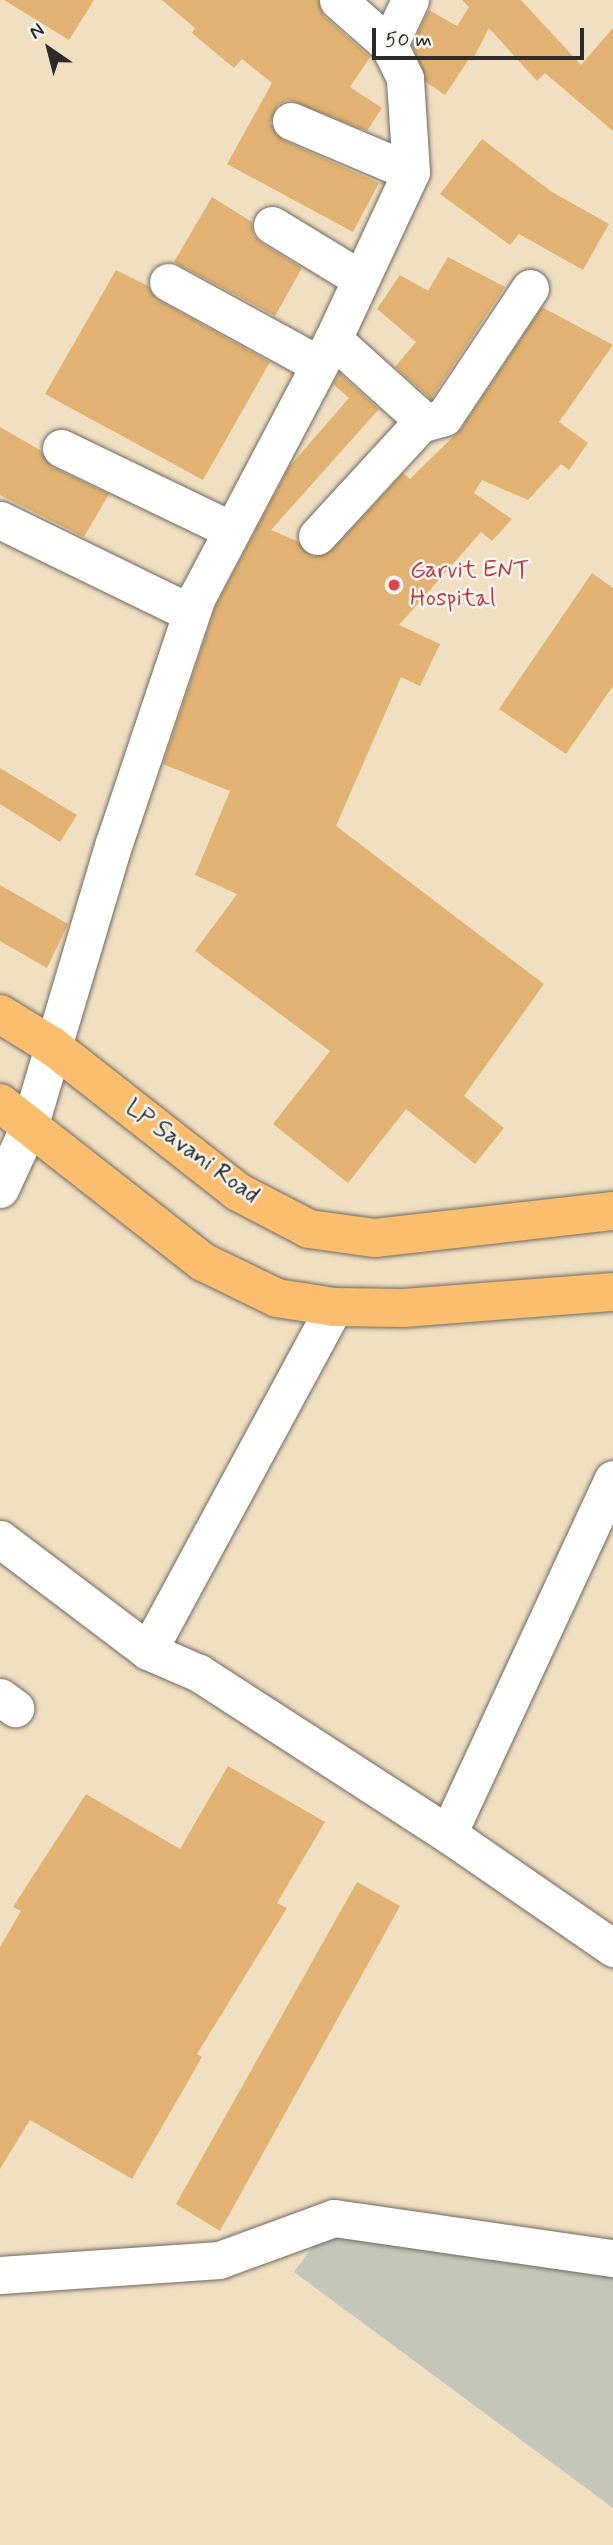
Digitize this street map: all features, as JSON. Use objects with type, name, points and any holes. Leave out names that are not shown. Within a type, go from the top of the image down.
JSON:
[{"type":"main road","name":"LP Savani Road","points":[[0,1014],[52,1046],[239,1192],[309,1229],[375,1238],[613,1211]]},
{"type":"main road","points":[[15,1114],[203,1262],[277,1298],[334,1307],[404,1308],[613,1292]]},
{"type":"street","points":[[0,1189],[15,1114],[52,1046],[191,613],[229,529],[325,351],[411,172],[405,78],[390,45],[338,0]]},
{"type":"street","points":[[390,45],[410,0]]},
{"type":"street","points":[[291,121],[411,172]]},
{"type":"street","points":[[272,225],[359,278]]},
{"type":"street","points":[[168,282],[325,351],[416,414],[420,424]]},
{"type":"street","points":[[317,536],[420,424],[444,417],[530,288]]},
{"type":"street","points":[[61,448],[229,529]]},
{"type":"street","points":[[0,520],[191,613]]},
{"type":"street","points":[[148,1651],[334,1307]]},
{"type":"street","points":[[448,1834],[613,1479]]},
{"type":"street","points":[[0,1539],[148,1651],[199,1673],[448,1834],[613,1948]]},
{"type":"street","points":[[0,2275],[219,2260],[334,2218],[613,2258]]},
{"type":"shaded area","points":[[334,2218],[613,2258],[613,2508],[294,2272]]},
{"type":"building","points":[[4,0],[94,0],[69,40]]},
{"type":"building","points":[[162,0],[318,0],[324,16],[370,57],[350,87],[382,108],[367,131],[289,100],[278,105],[270,123],[283,140],[379,183],[353,232],[227,164],[272,83],[242,59],[234,68],[192,33],[195,28]]},
{"type":"building","points":[[462,0],[521,0],[581,65],[613,28],[613,131],[545,73],[537,81],[489,28],[472,61],[469,59],[445,95],[426,82],[412,45],[429,10],[457,26],[469,7]]},
{"type":"building","points":[[482,139],[552,192],[609,224],[583,270],[519,234],[510,245],[440,194]]},
{"type":"building","points":[[212,197],[252,222],[253,234],[261,243],[302,268],[275,316],[174,262]]},
{"type":"building","points":[[448,257],[505,287],[431,399],[395,367],[416,342],[377,309],[400,275],[428,291]]},
{"type":"building","points":[[116,270],[148,286],[158,300],[270,362],[203,480],[45,394]]},
{"type":"building","points":[[542,307],[613,345],[559,422],[588,443],[569,470],[561,464],[528,500],[482,480],[474,493],[512,519],[492,541],[481,532],[399,625],[440,644],[420,686],[401,677],[336,826],[544,984],[464,1096],[504,1128],[475,1164],[406,1109],[348,1183],[273,1124],[330,1051],[195,951],[237,894],[195,875],[230,791],[163,764],[216,605],[289,467],[349,398],[333,384],[339,373],[379,409],[271,530],[297,541],[313,557],[332,550],[403,473],[410,479],[461,429]]},
{"type":"building","points":[[0,427],[40,450],[52,467],[109,494],[84,537],[0,495]]},
{"type":"building","points":[[592,573],[613,588],[613,686],[566,754],[499,709]]},
{"type":"building","points":[[0,768],[77,815],[60,842],[0,804]]},
{"type":"building","points":[[0,885],[68,924],[47,968],[0,941]]},
{"type":"building","points":[[228,1766],[325,1822],[277,1903],[287,1908],[197,2054],[202,2057],[132,2179],[30,2120],[0,2169],[0,1947],[21,1911],[13,1907],[86,1794],[180,1849]]},
{"type":"building","points":[[357,1882],[400,1906],[220,2231],[176,2204]]},
{"type":"place","name":"Garvit ENT Hospital","points":[[394,585]]}]
